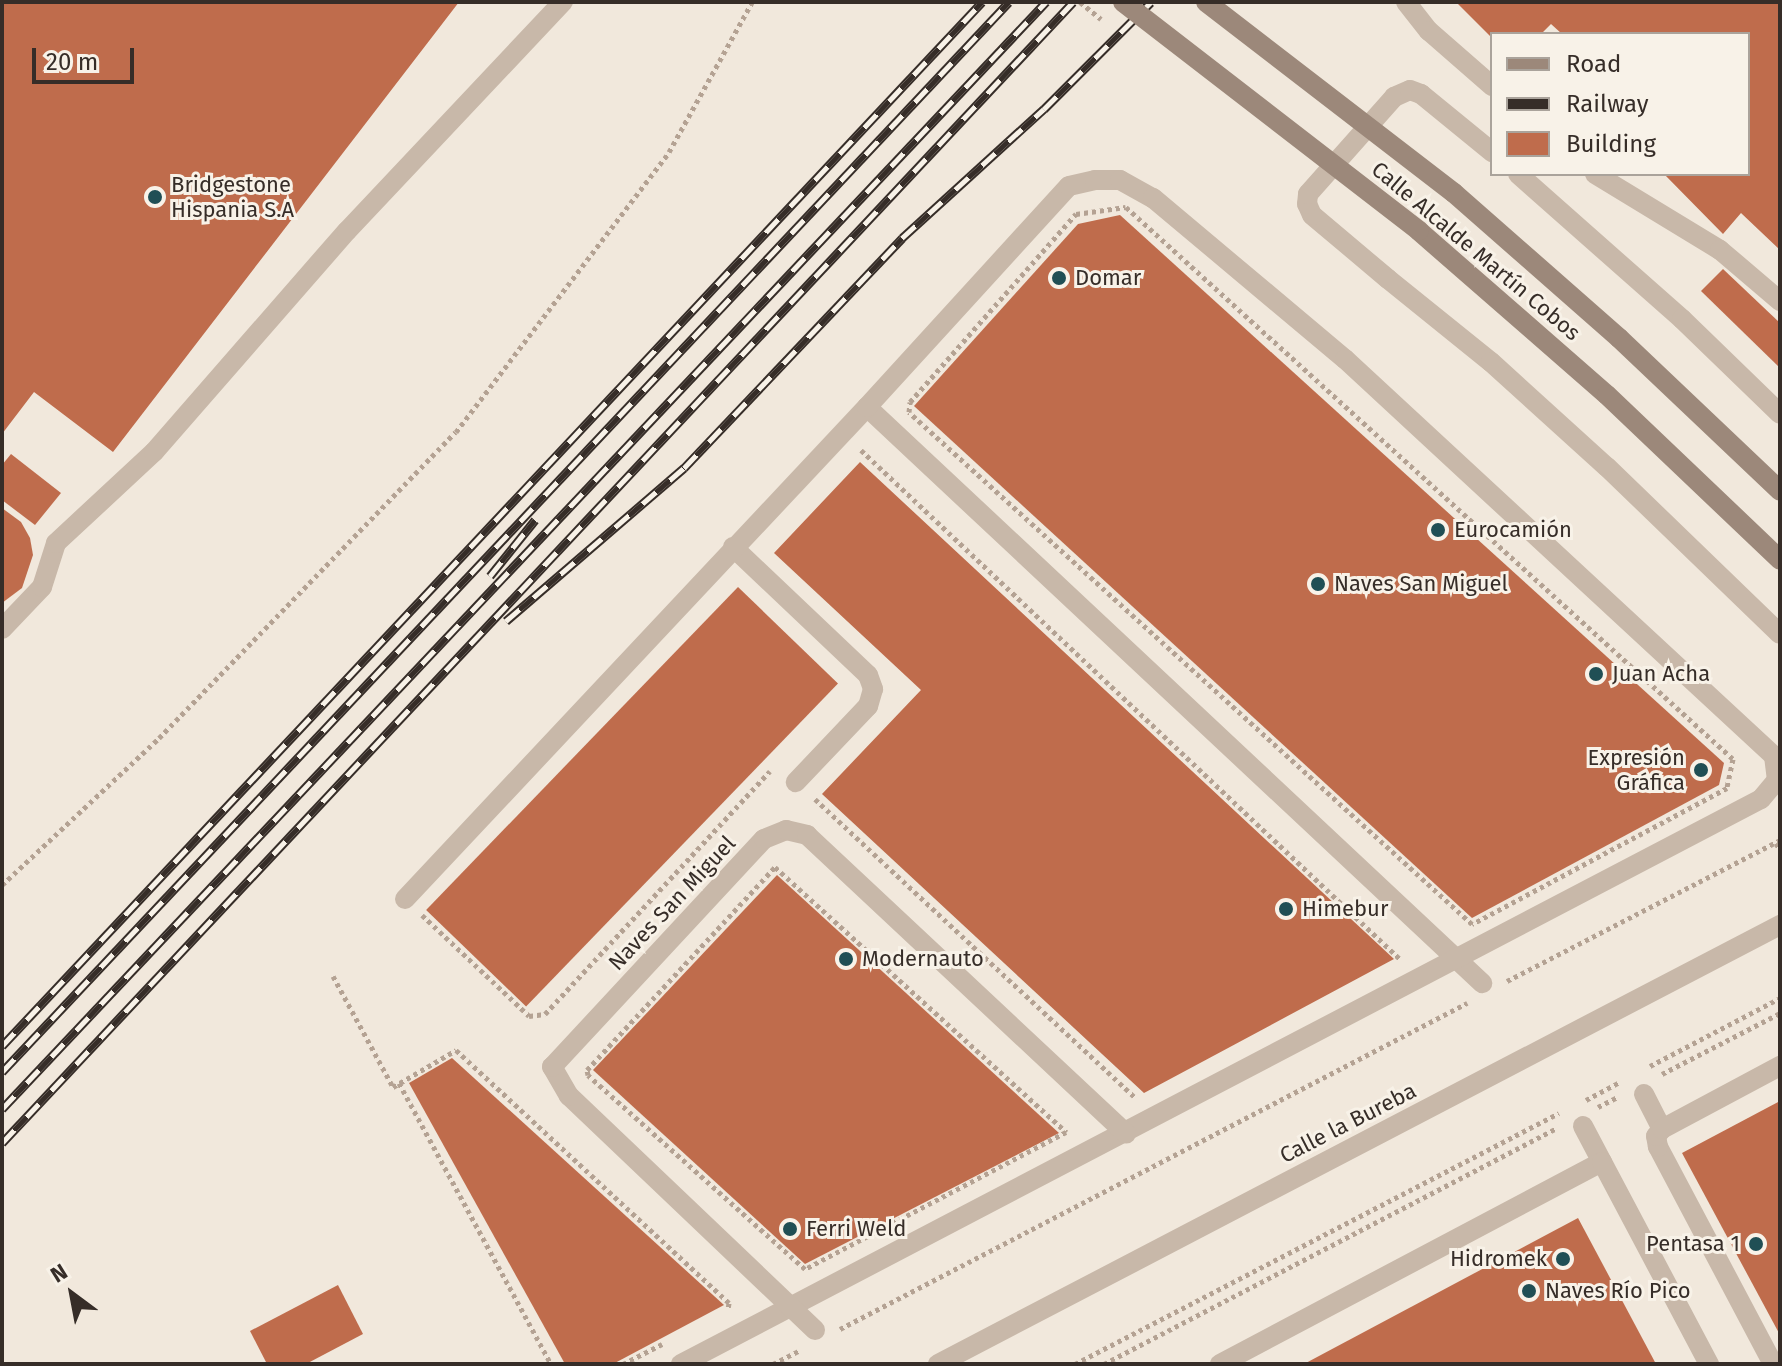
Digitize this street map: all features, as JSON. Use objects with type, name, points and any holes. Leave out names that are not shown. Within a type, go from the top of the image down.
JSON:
[{"type":"main road","name":"Calle Alcalde Martín Cobos","points":[[1123,2],[1419,231],[1607,395],[1780,560]]},
{"type":"main road","name":"Calle Alcalde Martín Cobos","points":[[1206,2],[1454,193],[1619,338],[1780,491]]},
{"type":"street","points":[[2,629],[42,587],[56,543],[154,452],[347,231],[563,2]]},
{"type":"street","points":[[1406,2],[1429,31],[1490,84]]},
{"type":"street","points":[[1490,150],[1421,94],[1410,90],[1394,97],[1308,194],[1307,204],[1312,215],[1491,362],[1584,446],[1780,634]]},
{"type":"street","points":[[1520,176],[1682,319],[1780,414]]},
{"type":"street","points":[[1598,176],[1720,250],[1780,301]]},
{"type":"street","points":[[405,899],[843,433],[1069,186],[1095,180],[1120,180],[1153,198],[1345,359],[1774,756],[1778,767],[1777,780],[1761,799],[1460,960],[681,1364]]},
{"type":"street","points":[[867,407],[1460,960],[1486,988]]},
{"type":"street","points":[[733,547],[868,675],[873,689],[868,706],[796,782]]},
{"type":"street","name":"Naves San Miguel","points":[[815,1330],[569,1096],[552,1067],[764,839],[786,830],[807,835],[1126,1134]]},
{"type":"street","name":"Calle la Bureba","points":[[938,1364],[1780,925]]},
{"type":"street","points":[[1773,1364],[1658,1147],[1656,1136],[1662,1129],[1780,1066]]},
{"type":"street","points":[[1641,1088],[1662,1129]]},
{"type":"street","points":[[1579,1121],[1709,1364]]},
{"type":"street","points":[[1220,1364],[1602,1162]]},
{"type":"path","points":[[2,885],[159,738],[456,432],[669,152],[752,2]]},
{"type":"path","points":[[909,412],[1472,924],[1727,788],[1733,759],[1126,207],[1076,214],[910,402]]},
{"type":"path","points":[[843,433],[1400,955],[1399,963]]},
{"type":"path","points":[[405,899],[529,1016],[545,1014],[777,763],[1130,1092],[1138,1099],[1146,1097]]},
{"type":"path","points":[[836,1331],[1486,988],[1778,841],[1780,850]]},
{"type":"path","points":[[775,867],[1066,1132],[805,1269],[588,1075],[590,1065],[775,867]]},
{"type":"path","points":[[333,976],[393,1087],[456,1050],[729,1303],[726,1311]]},
{"type":"path","points":[[1647,1068],[1780,998]]},
{"type":"path","points":[[1104,1364],[1579,1121],[1780,1013]]},
{"type":"path","points":[[1075,1364],[1633,1075]]},
{"type":"path","points":[[399,1083],[551,1364]]},
{"type":"path","points":[[623,1364],[675,1337]]},
{"type":"building","name":"Bridgestone Hispania S.A","points":[[2,2],[459,2],[113,452],[34,392],[2,434]]},
{"type":"building","points":[[1456,2],[1780,2],[1780,250],[1741,213],[1723,234],[1666,176],[1750,176],[1750,32],[1560,32],[1551,24],[1543,32],[1490,32],[1490,36]]},
{"type":"building","name":"Naves San Miguel","points":[[1120,215],[1724,763],[1719,785],[1472,918],[914,406],[1078,224]]},
{"type":"building","points":[[1723,269],[1780,323],[1780,368],[1701,291]]},
{"type":"building","points":[[11,454],[61,493],[35,525],[2,500],[2,465]]},
{"type":"building","points":[[860,462],[1394,959],[1144,1093],[822,794],[921,690],[774,553]]},
{"type":"building","points":[[2,508],[21,522],[30,538],[33,555],[22,588],[2,603]]},
{"type":"building","points":[[738,587],[838,684],[526,1007],[426,910]]},
{"type":"building","points":[[777,875],[1059,1133],[805,1264],[593,1070]]},
{"type":"building","points":[[452,1058],[724,1305],[613,1364],[565,1364],[409,1083]]},
{"type":"building","name":"Pentasa 1","points":[[1780,1101],[1780,1335],[1682,1153]]},
{"type":"building","name":"Naves Río Pico","points":[[1578,1218],[1656,1364],[1304,1364]]},
{"type":"building","points":[[338,1285],[363,1334],[306,1364],[267,1364],[250,1331]]},
{"type":"railway","points":[[2,1046],[982,2]]},
{"type":"railway","points":[[2,1072],[1009,2]]},
{"type":"railway","points":[[2,1109],[1046,2]]},
{"type":"railway","points":[[2,1143],[1073,2]]},
{"type":"railway","points":[[506,621],[684,468],[902,238],[1044,109],[1151,2]]},
{"type":"railway","points":[[490,576],[535,520]]},
{"type":"place","name":"Bridgestone Hispania S.A","points":[[155,197]]},
{"type":"place","name":"Domar","points":[[1059,278]]},
{"type":"place","name":"Eurocamión","points":[[1438,530]]},
{"type":"place","name":"Naves San Miguel","points":[[1318,584]]},
{"type":"place","name":"Juan Acha","points":[[1596,674]]},
{"type":"place","name":"Expresión Gráfica","points":[[1701,770]]},
{"type":"place","name":"Himebur","points":[[1286,909]]},
{"type":"place","name":"Modernauto","points":[[846,959]]},
{"type":"place","name":"Ferri Weld","points":[[790,1229]]},
{"type":"place","name":"Pentasa 1","points":[[1756,1244]]},
{"type":"place","name":"Hidromek","points":[[1563,1259]]},
{"type":"place","name":"Naves Río Pico","points":[[1529,1291]]}]
